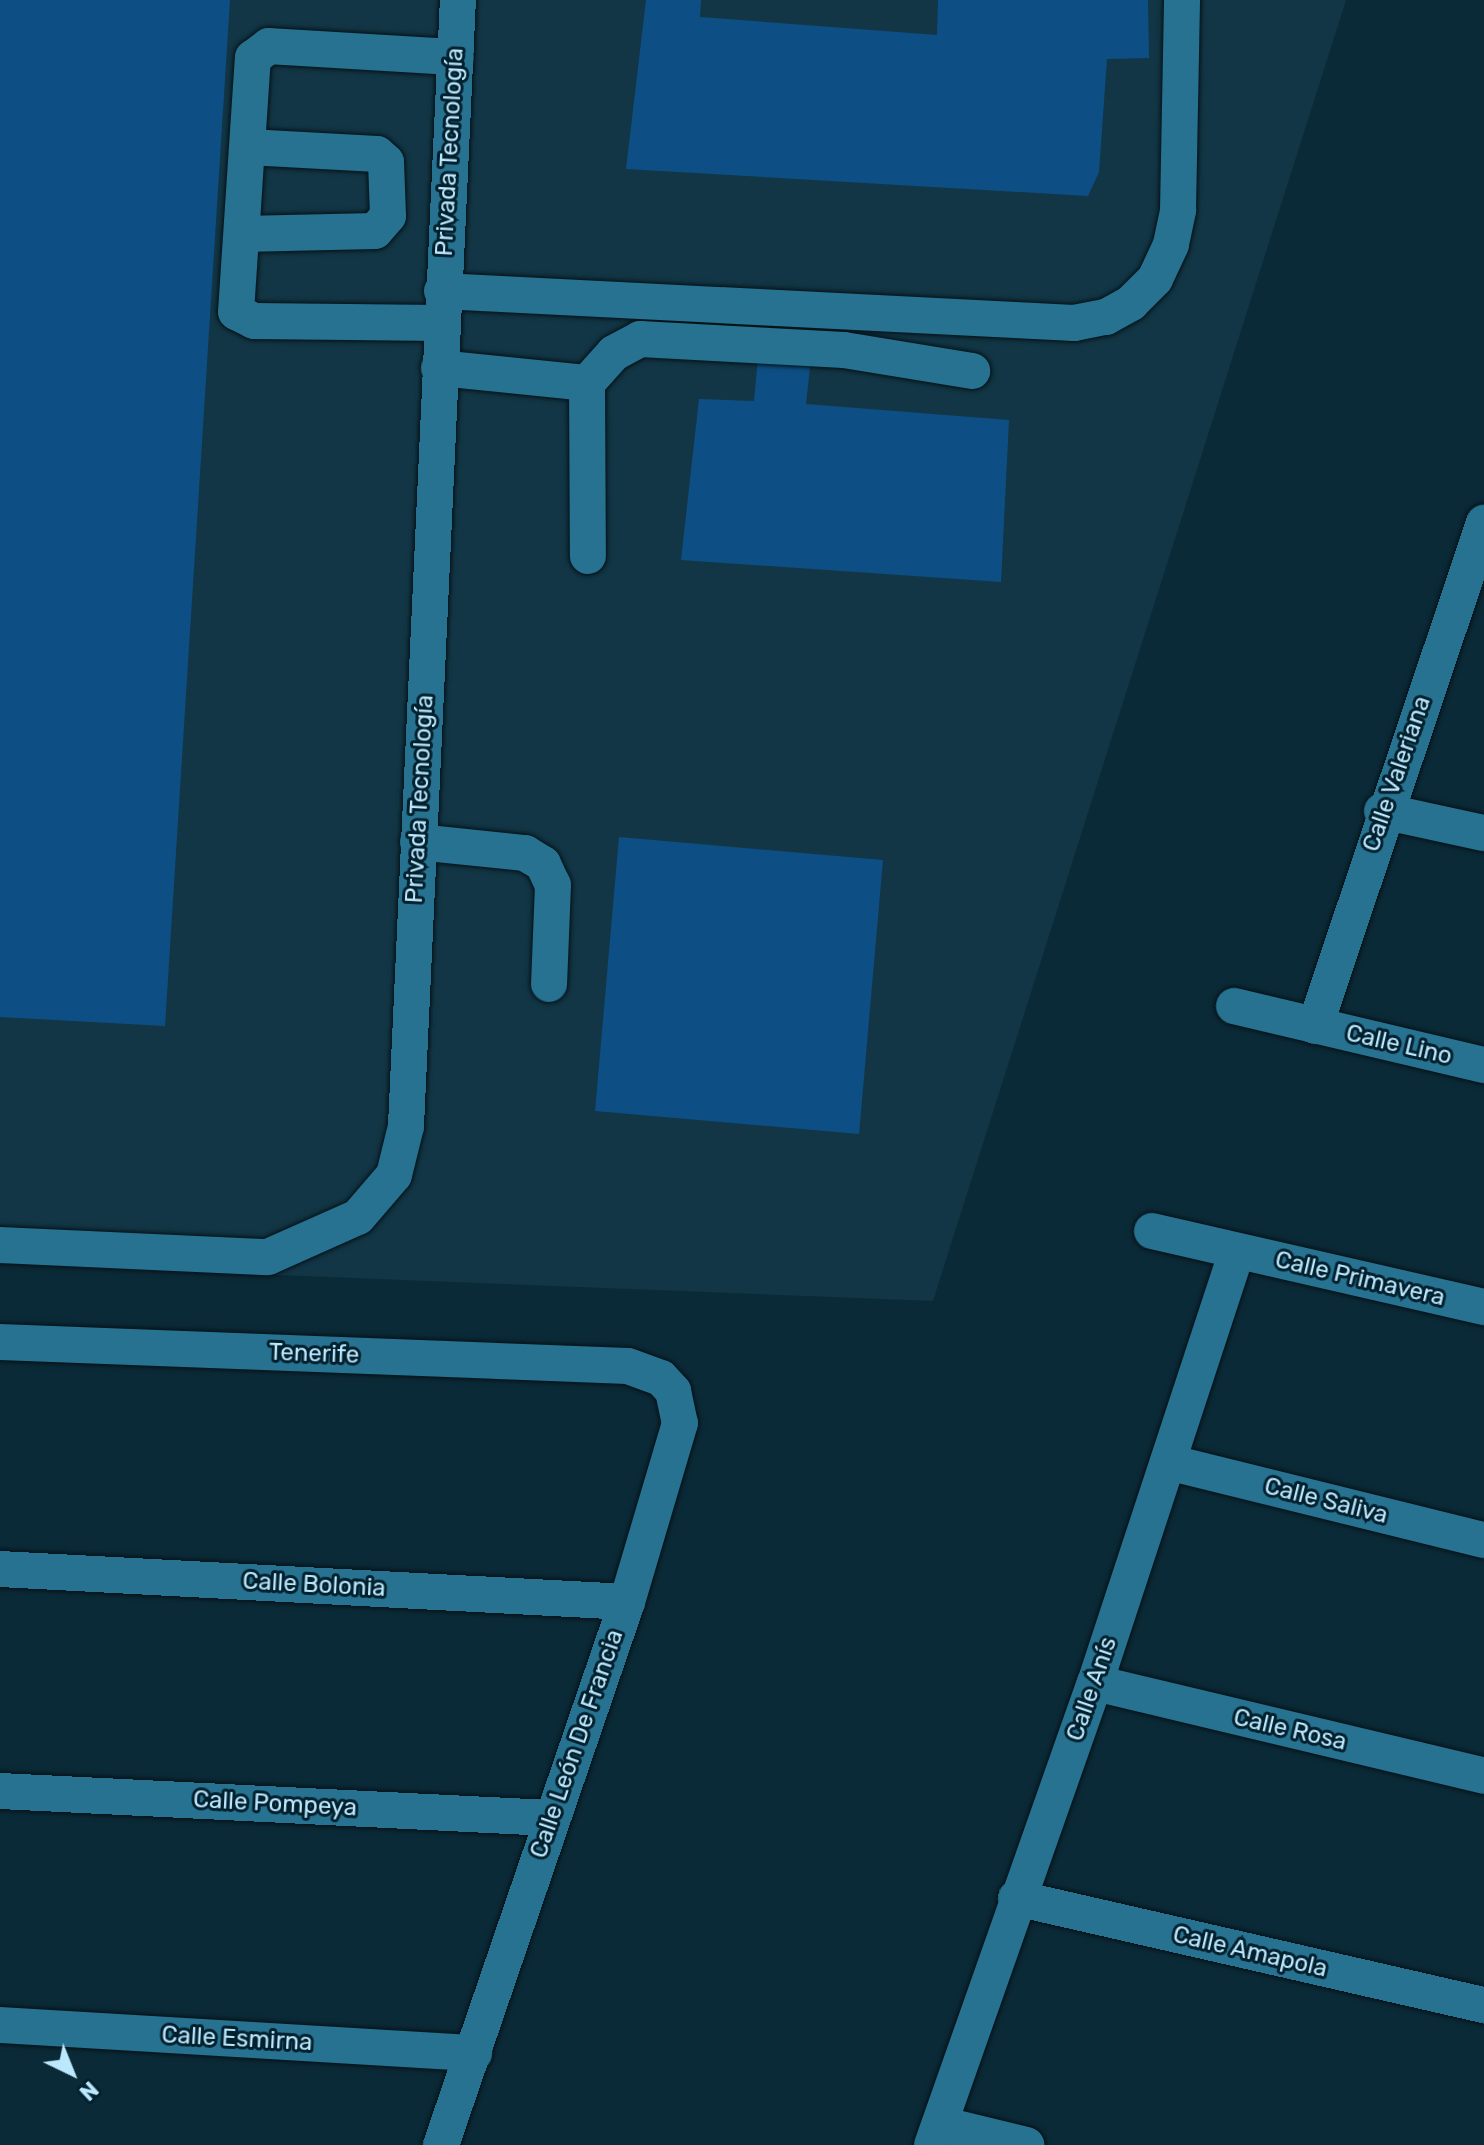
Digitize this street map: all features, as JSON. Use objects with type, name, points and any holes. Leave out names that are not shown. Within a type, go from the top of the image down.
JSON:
[{"type":"street","name":"Privada Tecnología","points":[[0,1245],[268,1257],[358,1217],[394,1175],[406,1126],[458,0]]},
{"type":"street","points":[[456,57],[269,46],[253,58],[236,312],[254,321],[442,307],[1074,323],[1106,317],[1131,303],[1155,279],[1171,244],[1178,210],[1182,0]]},
{"type":"street","points":[[242,234],[375,231],[388,216],[386,162],[377,154],[248,147]]},
{"type":"street","points":[[588,556],[587,383],[614,353],[640,339],[844,350],[972,371]]},
{"type":"street","points":[[439,368],[587,383]]},
{"type":"street","name":"Calle Valeriana","points":[[1315,1026],[1382,811],[1474,588],[1484,523]]},
{"type":"street","points":[[1382,811],[1484,833]]},
{"type":"street","points":[[418,842],[525,853],[543,864],[553,885],[549,984]]},
{"type":"street","name":"Calle Lino","points":[[1234,1006],[1484,1065]]},
{"type":"street","name":"Calle Primavera","points":[[1152,1231],[1484,1307]]},
{"type":"street","name":"Calle Anís","points":[[936,2135],[1016,1898],[1095,1683],[1237,1252]]},
{"type":"street","name":"Tenerife","points":[[0,1342],[628,1366]]},
{"type":"street","name":"Calle León De Francia","points":[[441,2145],[627,1602],[680,1423],[673,1391],[661,1378],[628,1366]]},
{"type":"street","name":"Calle Saliva","points":[[1168,1462],[1484,1540]]},
{"type":"street","name":"Calle Bolonia","points":[[0,1569],[627,1602]]},
{"type":"street","name":"Calle Rosa","points":[[1095,1683],[1484,1776]]},
{"type":"street","name":"Calle Pompeya","points":[[0,1791],[551,1818]]},
{"type":"street","name":"Calle Amapola","points":[[1016,1898],[1484,2005]]},
{"type":"street","name":"Calle Esmirna","points":[[0,2025],[474,2053]]},
{"type":"street","points":[[936,2135],[1026,2145]]},
{"type":"shaded area","points":[[0,0],[1346,0],[933,1301],[0,1264]]},
{"type":"building","points":[[0,0],[230,0],[165,1026],[0,1017]]},
{"type":"building","points":[[646,0],[701,0],[700,17],[937,35],[938,0],[1148,0],[1149,58],[1107,59],[1099,172],[1088,196],[626,169]]},
{"type":"building","points":[[758,357],[811,359],[806,404],[1009,420],[1001,582],[681,560],[699,399],[754,401]]},
{"type":"building","points":[[619,837],[883,860],[859,1134],[595,1111]]}]
